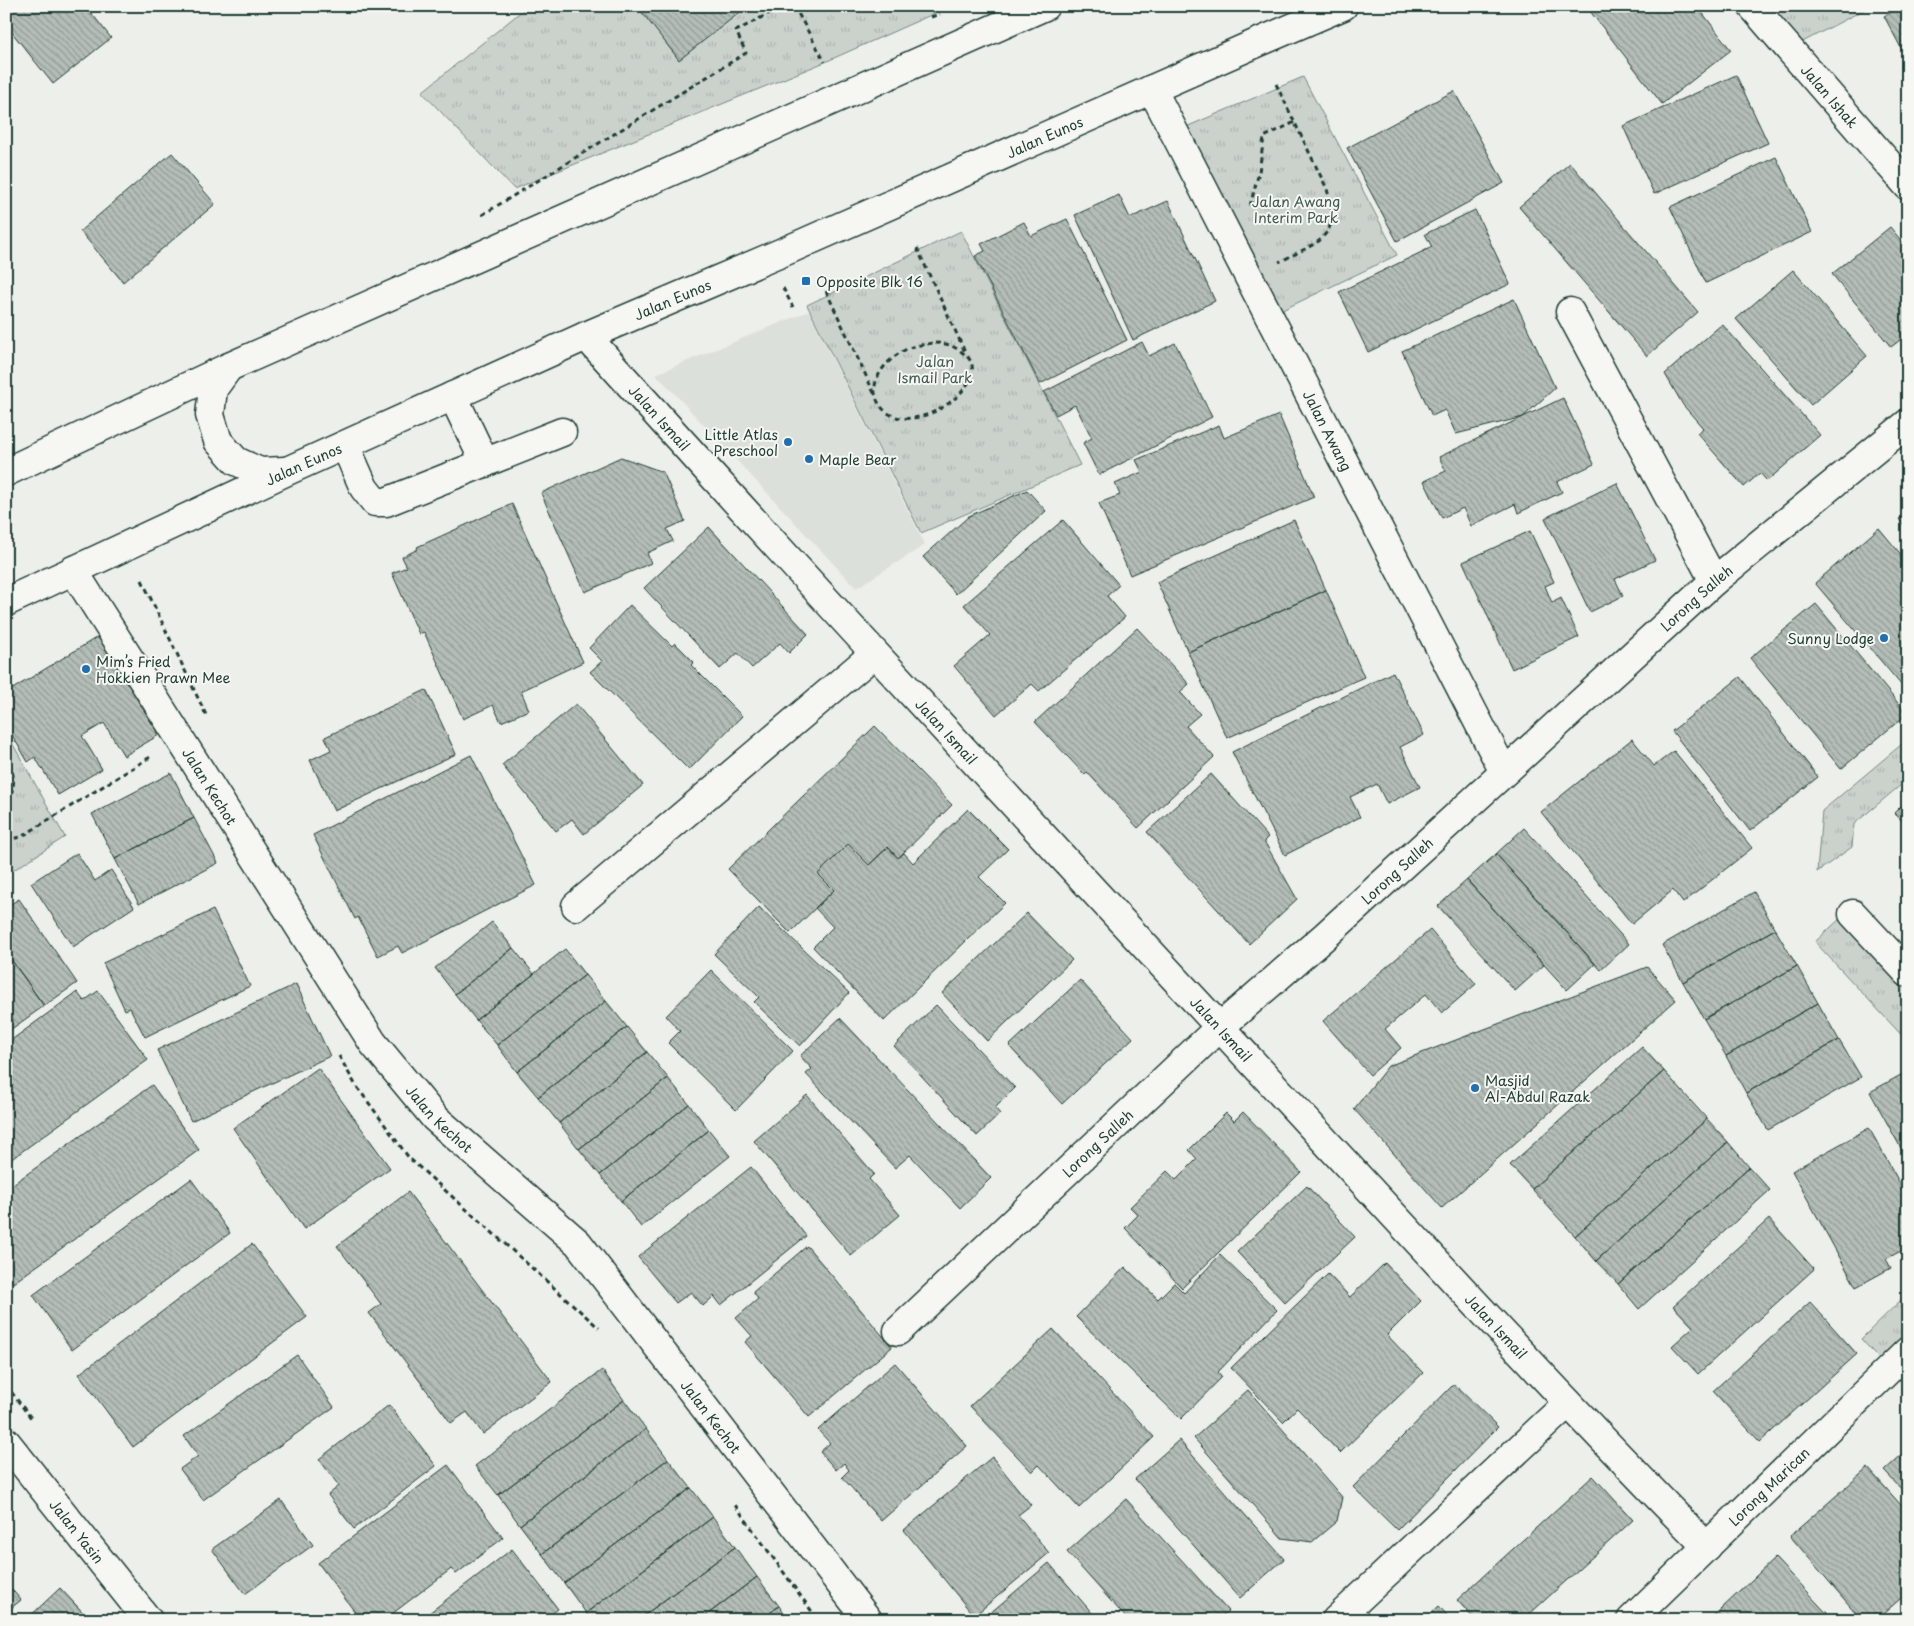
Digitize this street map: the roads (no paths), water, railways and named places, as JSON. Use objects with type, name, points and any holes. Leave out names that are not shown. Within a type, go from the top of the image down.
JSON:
[{"type":"main road","points":[[6,472],[228,367],[1044,6]]},
{"type":"main road","name":"Jalan Eunos","points":[[6,602],[287,471],[586,336],[790,249],[1343,6]]},
{"type":"main road","name":"Jalan Ishak","points":[[1752,6],[1908,186]]},
{"type":"main road","name":"Jalan Awang","points":[[1152,89],[1504,772]]},
{"type":"main road","points":[[1570,312],[1714,581]]},
{"type":"main road","name":"Jalan Ismail","points":[[586,336],[874,654],[1568,1403],[1707,1547]]},
{"type":"main road","points":[[228,367],[214,389],[210,415],[218,441],[236,461],[260,472],[287,471]]},
{"type":"main road","points":[[453,396],[485,463]]},
{"type":"main road","name":"Lorong Salleh","points":[[898,1331],[1220,1027],[1325,936],[1714,581],[1908,423]]},
{"type":"main road","points":[[345,445],[364,488],[375,502],[386,502],[562,432]]},
{"type":"main road","name":"Jalan Kechot","points":[[74,570],[373,1043],[435,1118],[578,1243],[868,1620]]},
{"type":"main road","points":[[576,906],[874,654]]},
{"type":"main road","points":[[1853,914],[1908,973]]},
{"type":"main road","name":"Lorong Marican","points":[[1631,1620],[1908,1351]]},
{"type":"main road","points":[[1336,1620],[1568,1403]]},
{"type":"main road","name":"Jalan Yasin","points":[[6,1442],[148,1620]]},
{"type":"place","name":"Opposite Blk 16","points":[[806,281]]},
{"type":"place","name":"Little Atlas Preschool","points":[[788,442]]},
{"type":"place","name":"Maple Bear","points":[[809,459]]},
{"type":"place","name":"Sunny Lodge","points":[[1884,638]]},
{"type":"place","name":"Mim’s Fried Hokkien Prawn Mee","points":[[86,669]]},
{"type":"place","name":"Masjid Al-Abdul Razak","points":[[1475,1088]]},
{"type":"park label","name":"Jalan Awang Interim Park","points":[[1296,210]]},
{"type":"park label","name":"Jalan Ismail Park","points":[[935,370]]}]
